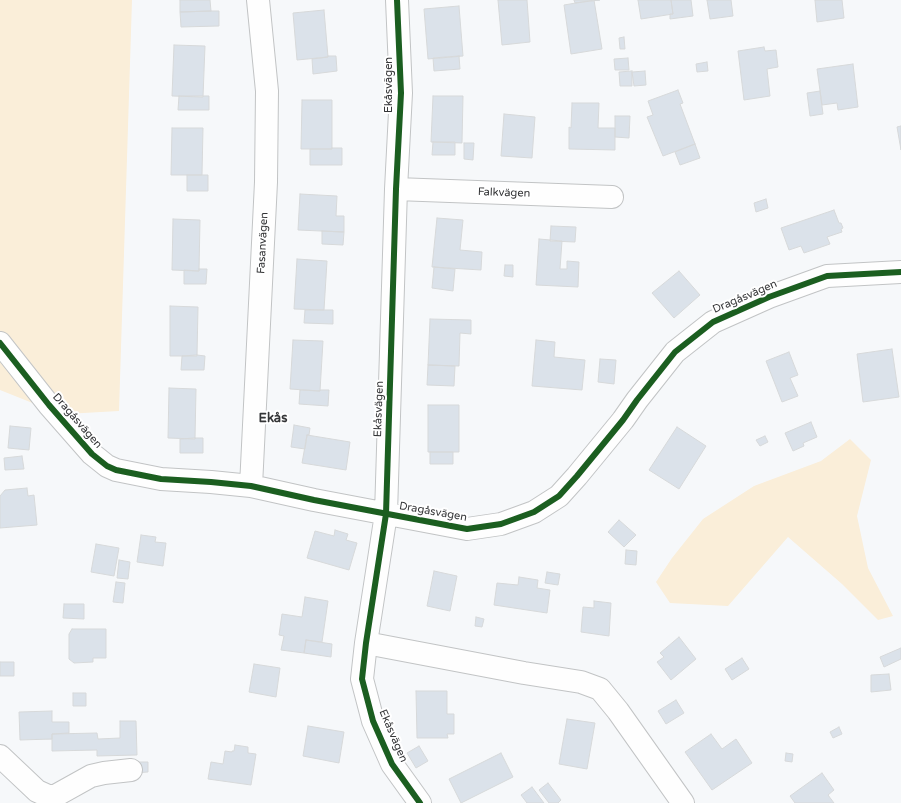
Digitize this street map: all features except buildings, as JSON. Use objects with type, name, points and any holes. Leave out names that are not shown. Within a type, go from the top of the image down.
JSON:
[{"type":"street","name":"Fasanvägen","points":[[251,486],[266,182],[267,92],[258,0]]},
{"type":"street","name":"Ekåsvägen","points":[[397,0],[401,93],[396,189],[386,514],[366,643],[362,679],[374,721],[392,764],[417,802]]},
{"type":"street","name":"Falkvägen","points":[[396,189],[612,197]]},
{"type":"street","name":"Dragåsvägen","points":[[0,343],[92,454],[107,466],[116,470],[161,479],[251,486],[314,500],[467,529],[501,524],[534,512],[559,496],[623,420],[675,352],[713,322],[769,297],[827,276],[901,272]]},
{"type":"street","points":[[366,643],[524,673],[581,682],[600,689],[618,711],[683,803]]},
{"type":"street","points":[[0,756],[37,790],[48,796],[55,796],[91,776],[130,770]]},
{"type":"shaded area","points":[[0,0],[132,0],[119,411],[48,415],[35,404],[0,390]]},
{"type":"shaded area","points":[[850,439],[871,460],[857,516],[868,568],[893,616],[878,620],[842,584],[788,537],[728,606],[670,603],[656,582],[672,558],[703,519],[754,486],[821,461]]},
{"type":"cycle path","points":[[397,0],[401,93],[396,189],[386,514],[366,643],[362,679],[373,721],[392,764],[420,803]]},
{"type":"cycle path","points":[[0,343],[49,405],[92,454],[107,466],[116,470],[161,479],[251,486],[314,500],[467,529],[501,524],[534,512],[559,496],[623,420],[675,352],[713,322],[769,297],[827,276],[901,272]]},
{"type":"district","name":"Ekås","points":[[273,419]]}]
